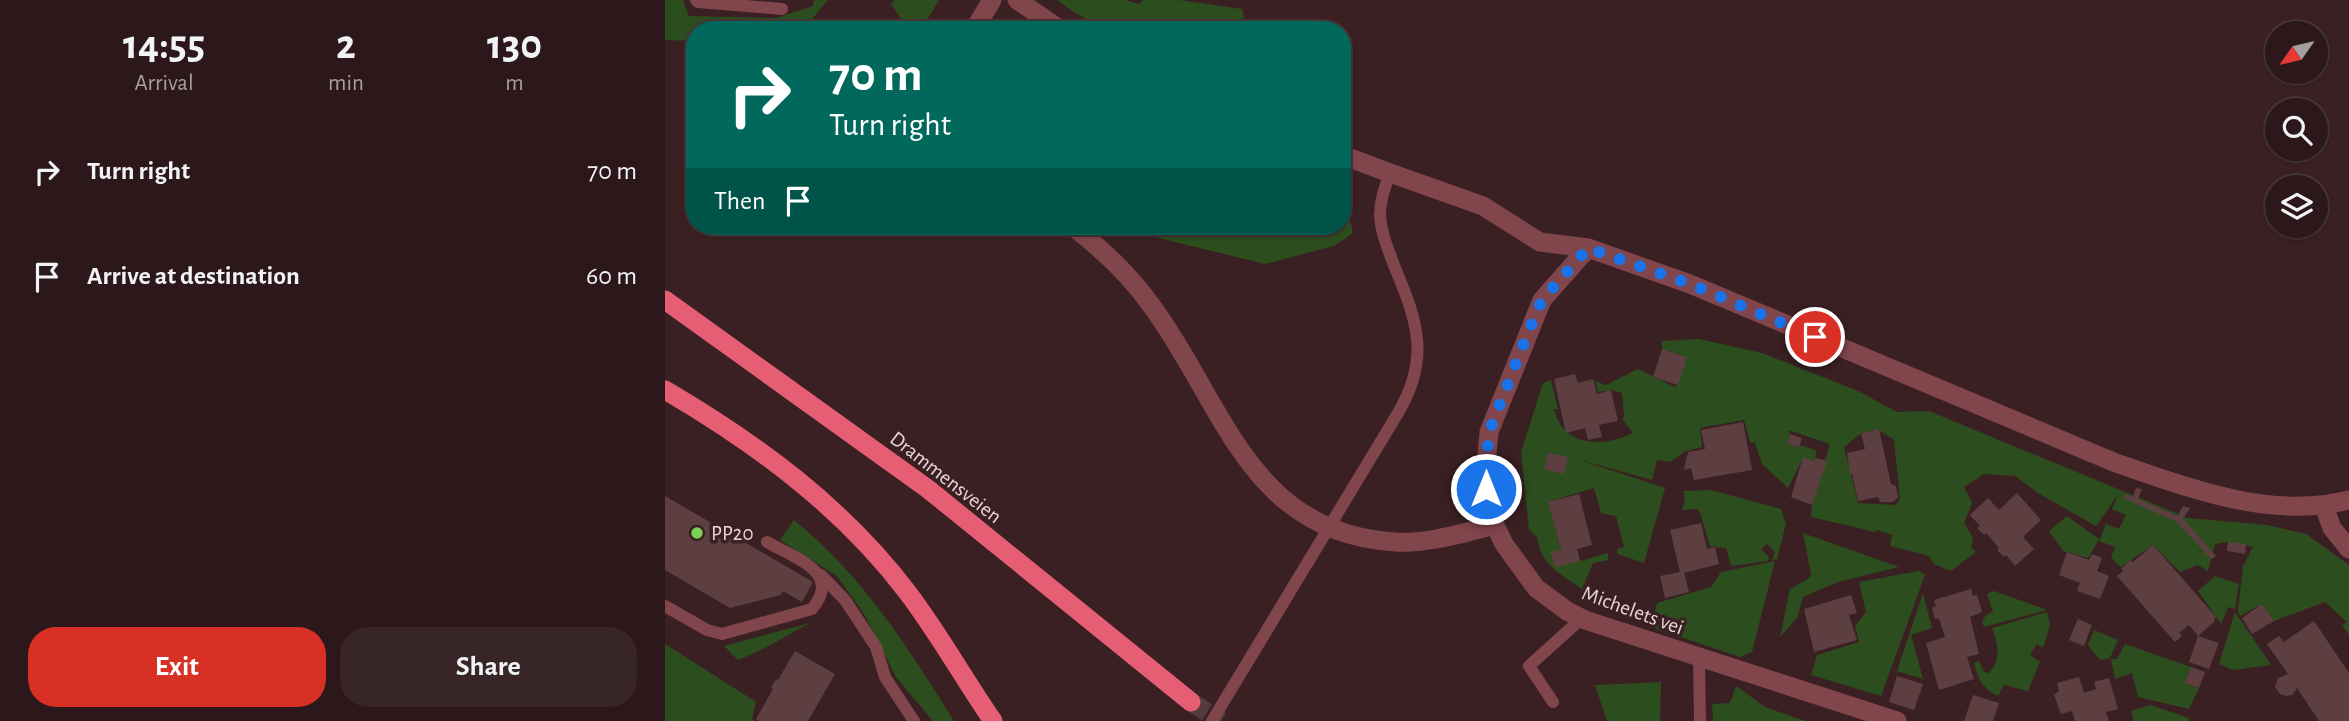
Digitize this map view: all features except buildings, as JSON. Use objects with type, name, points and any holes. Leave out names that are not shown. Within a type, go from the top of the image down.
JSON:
[{"type":"highway","name":"Drammensveien","points":[[665,300],[928,489],[1191,702]]},
{"type":"highway","points":[[665,390],[764,453],[840,517],[908,593],[993,721]]},
{"type":"street","points":[[979,21],[992,0]]},
{"type":"street","points":[[1017,0],[1048,21]]},
{"type":"street","points":[[1351,158],[1483,206],[1540,242],[1588,248],[1690,284],[2116,463],[2229,498],[2281,506],[2324,506],[2349,500]]},
{"type":"street","points":[[1083,235],[1116,263],[1152,306],[1193,369],[1241,453],[1268,486],[1290,505],[1341,531],[1395,542],[1443,537],[1495,525]]},
{"type":"street","name":"Michelets vei","points":[[1588,248],[1542,300],[1489,432],[1486,489],[1495,525],[1504,544],[1536,588],[1581,619],[1866,716],[1897,721]]},
{"type":"street","points":[[2324,506],[2332,528],[2349,548]]},
{"type":"lane","points":[[696,0],[782,9]]},
{"type":"lane","points":[[1212,721],[1398,413],[1414,381],[1419,343],[1411,306],[1382,232],[1380,216],[1382,195],[1390,173]]},
{"type":"lane","points":[[767,542],[819,573],[845,600],[876,647],[885,677],[914,721]]},
{"type":"lane","points":[[665,606],[707,630],[722,634],[734,633],[812,609],[822,593],[823,584],[819,573]]},
{"type":"lane","points":[[1553,702],[1529,666],[1581,619]]},
{"type":"lane","points":[[1699,657],[1700,721]]},
{"type":"green space","points":[[665,0],[683,0],[689,16],[776,18],[813,6],[814,0],[828,0],[810,21],[686,21],[686,41],[665,40]]},
{"type":"green space","points":[[895,0],[939,0],[926,21],[902,21],[891,4]]},
{"type":"green space","points":[[1057,0],[1125,0],[1139,4],[1143,0],[1179,0],[1242,9],[1245,21],[1091,21]]},
{"type":"green space","points":[[1146,235],[1350,235],[1334,246],[1265,264]]},
{"type":"green space","points":[[1699,339],[1762,353],[1858,391],[1897,412],[1929,411],[2188,518],[2267,525],[2306,534],[2349,565],[2349,635],[2342,625],[2347,622],[2325,602],[2274,621],[2262,604],[2240,616],[2238,611],[2243,566],[2253,547],[2228,542],[2215,544],[2208,571],[2198,565],[2180,572],[2153,545],[2121,567],[2111,558],[2115,547],[2099,541],[2106,524],[2119,529],[2126,515],[2112,509],[2118,495],[2096,526],[2038,493],[2015,476],[1984,474],[1964,487],[1972,503],[1964,523],[1973,538],[1971,548],[1976,552],[1951,571],[1934,564],[1929,556],[1890,546],[1892,535],[1811,517],[1830,444],[1788,430],[1790,434],[1787,443],[1817,451],[1814,461],[1803,458],[1788,488],[1762,464],[1755,443],[1750,442],[1744,420],[1700,428],[1702,447],[1686,451],[1670,462],[1657,460],[1652,480],[1577,459],[1665,488],[1644,563],[1617,554],[1617,549],[1624,547],[1616,516],[1601,513],[1594,488],[1548,502],[1561,550],[1553,552],[1580,561],[1608,553],[1608,560],[1593,563],[1582,589],[1547,562],[1537,537],[1529,530],[1521,452],[1543,383],[1551,380],[1558,409],[1554,409],[1566,431],[1586,441],[1621,438],[1633,433],[1622,419],[1622,393],[1611,390],[1598,392],[1595,381],[1606,385],[1638,369],[1675,387],[1678,385],[1684,356],[1662,349],[1662,341]],"holes":[[[1879,430],[1894,440],[1900,500],[1895,505],[1858,503],[1844,447],[1861,433]]]},
{"type":"green space","points":[[1711,490],[1781,509],[1786,524],[1777,559],[1772,560],[1775,552],[1767,544],[1761,549],[1769,557],[1768,561],[1731,566],[1726,548],[1710,546],[1697,509],[1682,510],[1685,499],[1683,491]]},
{"type":"green space","points":[[2067,516],[2099,539],[2088,558],[2063,551],[2049,531]]},
{"type":"green space","points":[[794,520],[841,564],[882,613],[954,721],[933,721],[896,677],[864,614],[837,576],[780,540]]},
{"type":"green space","points":[[1803,533],[1899,567],[1838,582],[1803,597],[1797,618],[1780,637],[1790,589],[1811,575]]},
{"type":"green space","points":[[1775,561],[1752,652],[1740,657],[1651,627],[1657,603],[1711,587],[1721,572]]},
{"type":"green space","points":[[1919,571],[1925,575],[1881,696],[1811,675],[1817,655],[1859,642],[1855,626],[1866,612],[1859,582]]},
{"type":"green space","points":[[2215,576],[2239,584],[2235,609],[2228,607],[2221,624],[2198,591]]},
{"type":"green space","points":[[1994,591],[2047,610],[1984,627],[1982,622],[1986,615],[1993,612],[1987,594]]},
{"type":"green space","points":[[1923,593],[1932,628],[1911,635],[1923,679],[1897,671]]},
{"type":"green space","points":[[2047,612],[2050,625],[2043,648],[2037,644],[2030,655],[2040,662],[2028,691],[2004,685],[1998,696],[1988,690],[1981,682],[1974,663],[1979,661],[1984,672],[1989,673],[1993,668],[1998,651],[1992,628]]},
{"type":"green space","points":[[2235,612],[2271,665],[2233,670],[2219,664]]},
{"type":"green space","points":[[810,623],[738,660],[724,646]]},
{"type":"green space","points":[[2094,630],[2118,640],[2110,658],[2100,660],[2088,645]]},
{"type":"green space","points":[[665,644],[756,702],[752,719],[754,721],[665,721]]},
{"type":"green space","points":[[2125,644],[2191,667],[2185,683],[2199,688],[2189,709],[2138,697],[2132,673],[2115,679],[2111,659],[2117,659]]},
{"type":"green space","points":[[1661,682],[1660,721],[1607,721],[1595,685]]},
{"type":"green space","points":[[1736,686],[1765,707],[1805,721],[1713,721],[1712,704],[1730,703]]},
{"type":"green space","points":[[2150,705],[2189,718],[2188,721],[2134,721],[2131,711]]},
{"type":"tunnel","points":[[1191,702],[1221,721]]},
{"type":"place","name":"PP20","points":[[697,533]]},
{"type":"route","points":[[1486,489],[1489,432],[1527,335],[1542,300],[1588,248],[1690,284],[1815,337]]}]
